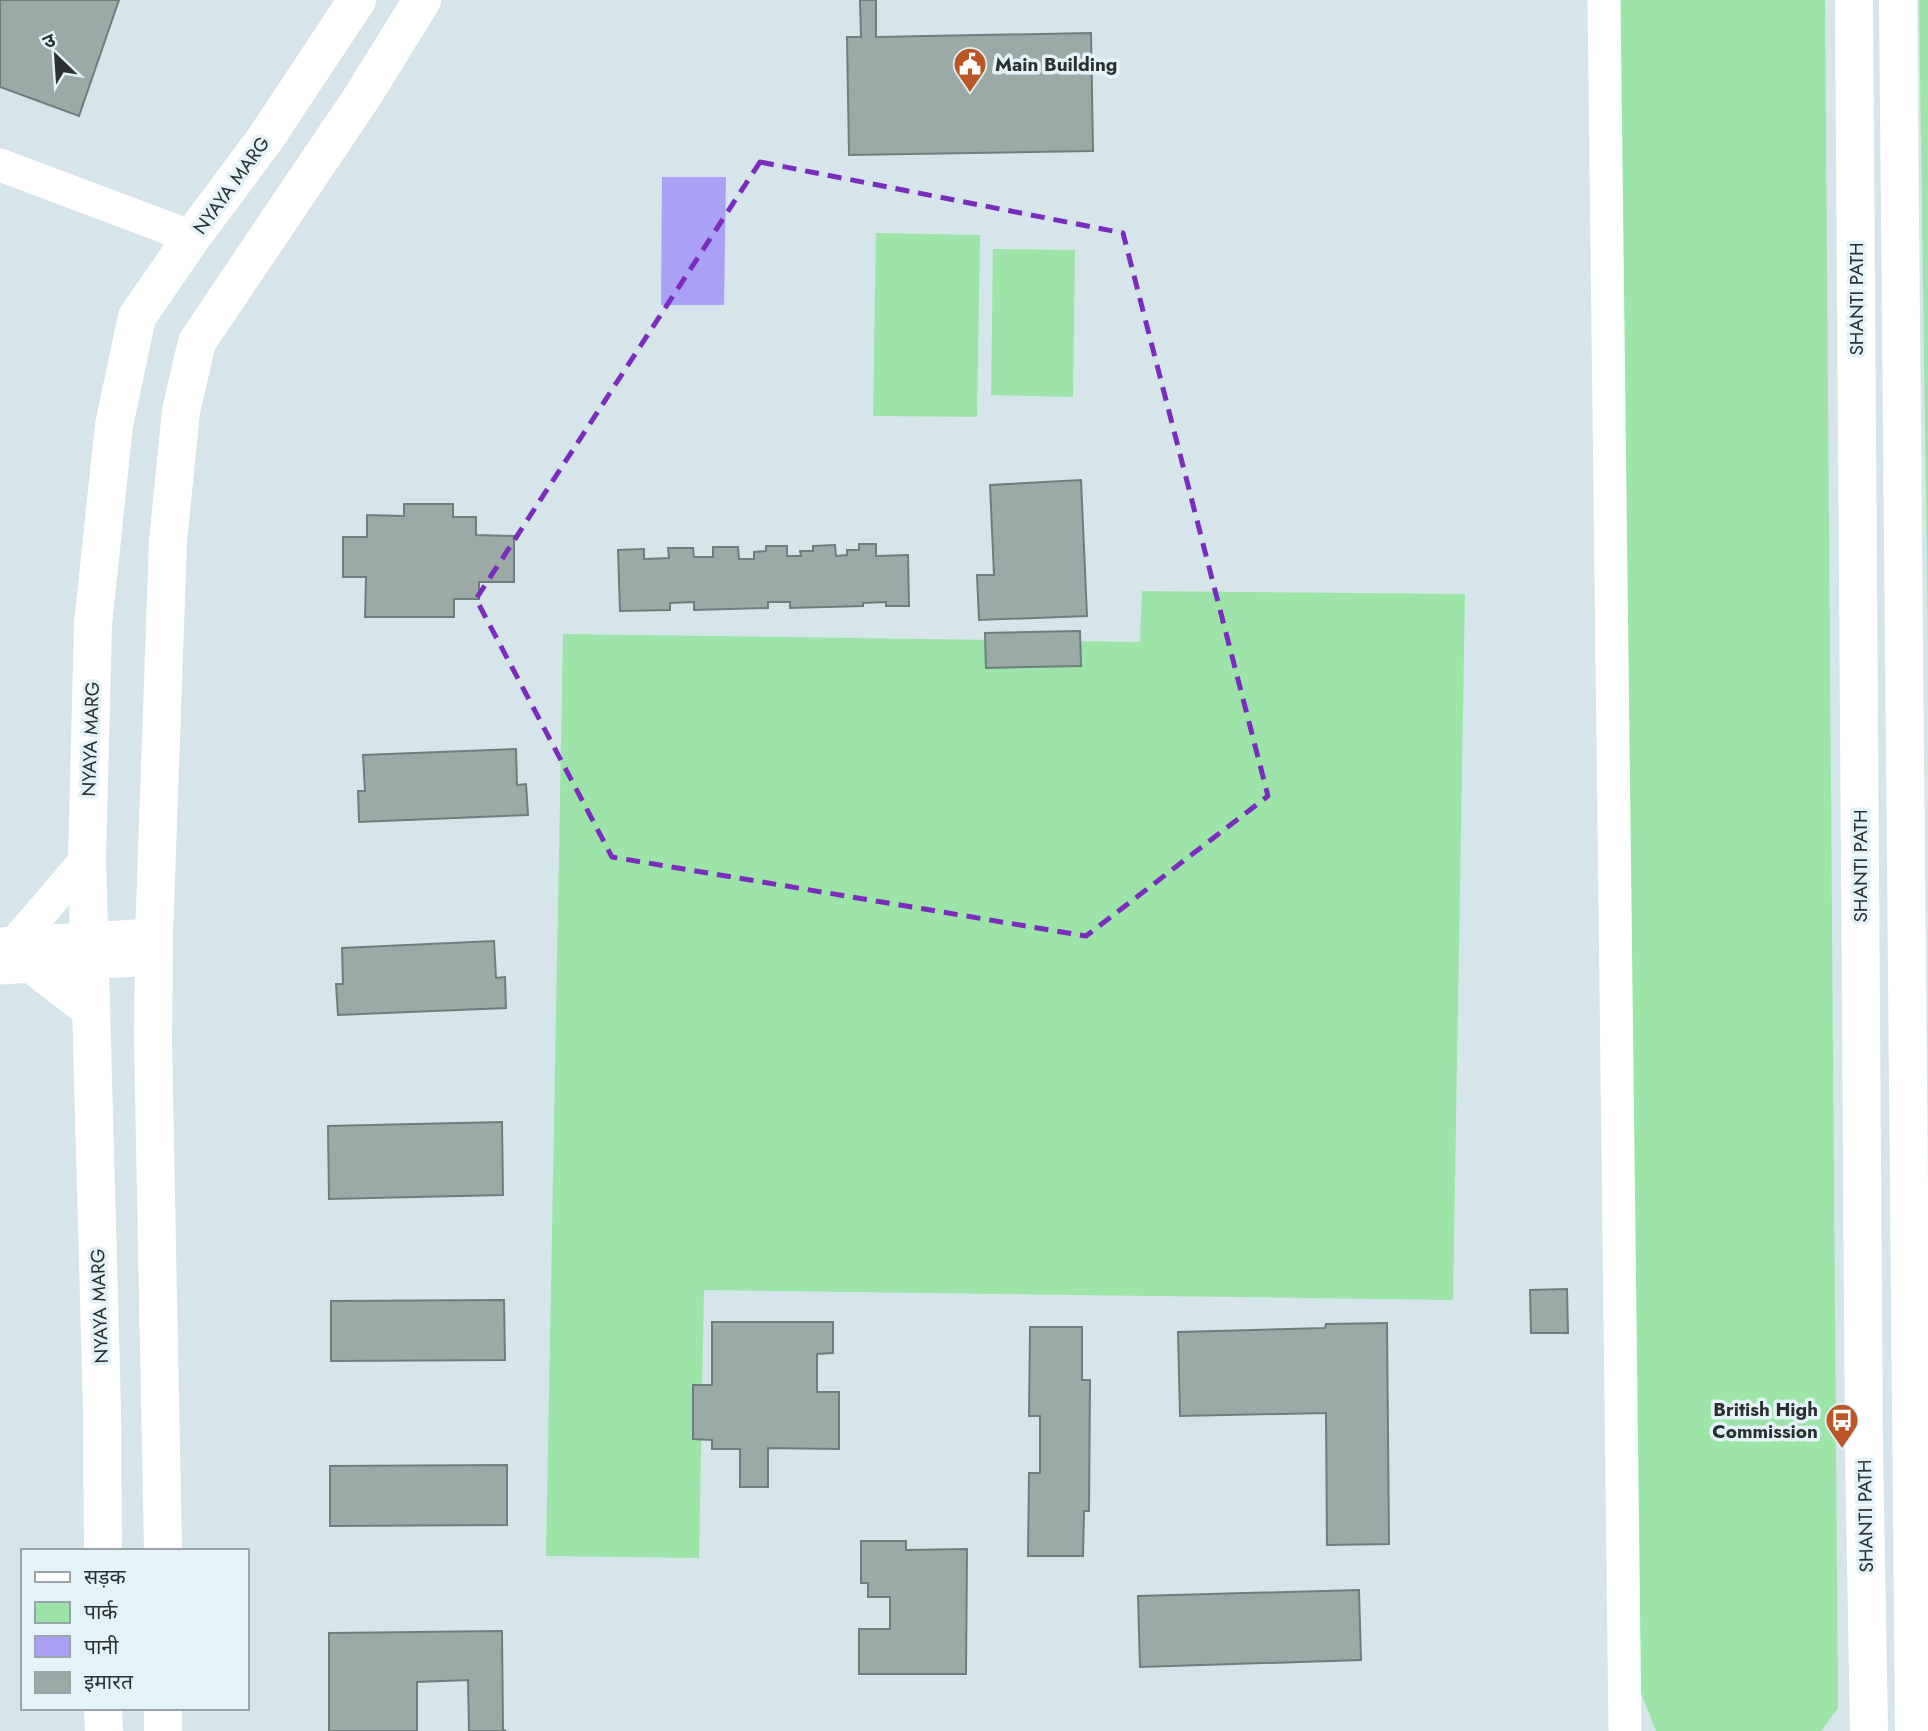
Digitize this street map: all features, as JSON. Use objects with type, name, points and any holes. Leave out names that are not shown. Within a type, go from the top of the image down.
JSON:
[{"type":"main road","name":"NYAYA MARG","points":[[103,1549],[102,1409],[87,859],[93,624],[114,425],[137,317],[265,139],[357,0]]},
{"type":"main road","points":[[163,1549],[153,1042],[154,947],[168,541],[181,411],[197,342],[364,94],[422,0]]},
{"type":"main road","name":"SHANTI PATH","points":[[1854,0],[1864,1451],[1869,1731]]},
{"type":"main road","points":[[1898,0],[1914,1731]]},
{"type":"main road","points":[[103,1710],[104,1731]]},
{"type":"main road","points":[[163,1710],[163,1731]]},
{"type":"street","points":[[1604,0],[1625,1731]]},
{"type":"street","points":[[0,165],[192,237]]},
{"type":"street","points":[[11,955],[87,859]]},
{"type":"street","points":[[11,955],[154,947]]},
{"type":"street","points":[[11,955],[91,1013]]},
{"type":"highlighted area","points":[[760,162],[1123,233],[1268,796],[1086,936],[612,857],[476,599]]},
{"type":"green space","points":[[1616,0],[1825,0],[1838,1708],[1821,1731],[1656,1731],[1640,1690]]},
{"type":"green space","points":[[1919,0],[1928,0],[1928,638]]},
{"type":"green space","points":[[876,233],[980,235],[977,417],[873,416]]},
{"type":"green space","points":[[993,249],[1075,250],[1073,397],[991,395]]},
{"type":"green space","points":[[1142,591],[1465,594],[1453,1300],[704,1290],[699,1558],[546,1556],[563,634],[1140,642]]},
{"type":"water","points":[[662,177],[726,177],[724,305],[661,305]]},
{"type":"building","points":[[0,0],[119,0],[79,116],[0,87]]},
{"type":"building","name":"Main Building","points":[[860,0],[876,0],[876,37],[1091,33],[1093,151],[849,155],[847,37],[861,37]]},
{"type":"building","points":[[1081,480],[1087,616],[979,620],[977,575],[994,575],[990,485]]},
{"type":"building","points":[[404,504],[453,504],[453,517],[476,517],[476,535],[514,536],[514,582],[479,582],[479,599],[454,599],[454,617],[365,617],[366,577],[343,577],[343,537],[367,537],[367,515],[404,516]]},
{"type":"building","points":[[859,544],[876,544],[876,556],[908,555],[909,606],[886,606],[886,602],[863,603],[863,606],[790,608],[790,602],[768,602],[768,608],[694,610],[694,602],[670,603],[670,610],[620,611],[618,550],[644,549],[644,559],[669,558],[668,548],[693,548],[694,557],[713,557],[713,547],[738,547],[739,559],[754,559],[754,552],[766,551],[766,546],[787,546],[787,556],[801,556],[800,551],[813,551],[813,546],[835,545],[836,556],[847,555],[847,550],[859,550]]},
{"type":"building","points":[[1080,631],[1081,666],[986,668],[985,633]]},
{"type":"building","points":[[516,749],[517,785],[526,784],[528,815],[359,822],[358,791],[365,791],[363,755]]},
{"type":"building","points":[[494,941],[496,978],[505,977],[506,1008],[338,1015],[336,984],[343,984],[342,948]]},
{"type":"building","points":[[502,1122],[503,1195],[329,1199],[328,1126]]},
{"type":"building","points":[[1567,1289],[1568,1333],[1531,1333],[1530,1290]]},
{"type":"building","points":[[504,1300],[505,1360],[331,1361],[331,1301]]},
{"type":"building","points":[[712,1322],[833,1322],[833,1353],[817,1354],[817,1392],[839,1392],[839,1449],[768,1448],[768,1487],[740,1487],[740,1449],[712,1449],[712,1440],[693,1439],[693,1385],[712,1385]]},
{"type":"building","points":[[1387,1323],[1389,1544],[1327,1545],[1326,1413],[1180,1416],[1178,1332],[1325,1328],[1326,1324]]},
{"type":"building","points":[[1030,1327],[1082,1327],[1082,1380],[1090,1380],[1089,1511],[1084,1511],[1083,1556],[1028,1556],[1029,1473],[1040,1473],[1040,1416],[1029,1416]]},
{"type":"building","points":[[507,1465],[507,1525],[330,1526],[330,1466]]},
{"type":"building","points":[[861,1541],[906,1541],[906,1550],[967,1549],[966,1674],[859,1674],[859,1629],[890,1629],[890,1597],[868,1597],[868,1583],[861,1583]]},
{"type":"building","points":[[1359,1590],[1361,1660],[1140,1667],[1138,1596]]},
{"type":"building","points":[[502,1631],[503,1730],[506,1731],[469,1731],[468,1680],[417,1682],[417,1731],[329,1731],[329,1633]]},
{"type":"place","name":"Main Building","points":[[970,94]]},
{"type":"place","name":"British High Commission","points":[[1842,1450]]}]
